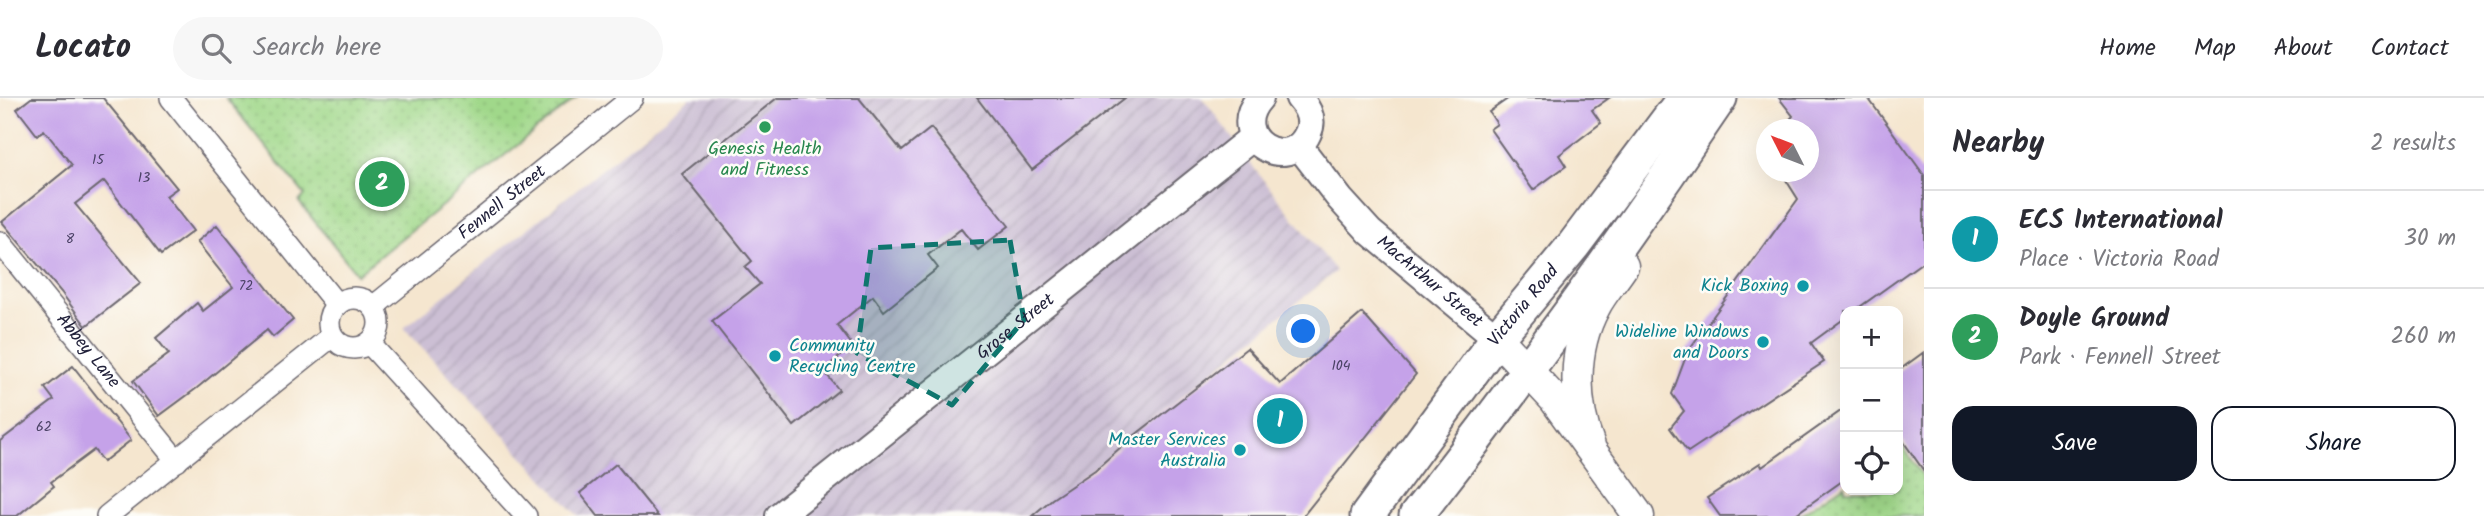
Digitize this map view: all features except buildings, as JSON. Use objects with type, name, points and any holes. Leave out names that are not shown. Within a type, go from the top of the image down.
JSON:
[{"type":"main road","name":"Victoria Road","points":[[1367,516],[1497,338],[1573,246],[1684,98]]},
{"type":"main road","points":[[1416,516],[1627,233],[1720,98]]},
{"type":"main road","points":[[1590,446],[1579,409],[1578,369],[1586,328],[1595,307],[1701,155],[1730,98]]},
{"type":"main road","name":"MacArthur Street","points":[[1497,338],[1554,399],[1639,516]]},
{"type":"street","points":[[171,98],[337,305]]},
{"type":"street","name":"Fennell Street","points":[[373,307],[632,98]]},
{"type":"street","points":[[1260,98],[1253,106],[1250,116],[1253,137],[1259,145],[1279,153],[1299,146],[1310,127],[1307,107],[1300,98]]},
{"type":"street","name":"Grose Street","points":[[779,516],[1253,137]]},
{"type":"street","name":"MacArthur Street","points":[[1299,146],[1340,199],[1370,232],[1497,338]]},
{"type":"street","name":"Abbey Lane","points":[[0,242],[177,461]]},
{"type":"street","points":[[356,298],[366,300],[373,307],[378,316],[379,327],[369,344],[359,349],[349,349],[339,345],[331,337],[328,320],[337,305],[345,299],[356,298]]},
{"type":"street","points":[[107,516],[331,337]]},
{"type":"street","points":[[369,344],[526,516]]},
{"type":"highlighted area","points":[[1010,240],[1024,320],[952,405],[857,353],[871,248]]},
{"type":"shaded area","points":[[690,98],[1203,98],[1257,172],[1336,271],[1035,516],[578,516],[404,328]]},
{"type":"green space","points":[[226,98],[576,98],[357,274],[299,202],[305,195]]},
{"type":"green space","points":[[1903,446],[1924,478],[1924,516],[1801,514],[1840,487],[1840,495],[1903,495]]},
{"type":"place","name":"Genesis Health and Fitness","points":[[765,127]]},
{"type":"place","name":"Doyle Ground","points":[[382,184]]},
{"type":"place","name":"Kick Boxing","points":[[1803,286]]},
{"type":"place","name":"Wideline Windows and Doors","points":[[1763,342]]},
{"type":"place","name":"Community Recycling Centre","points":[[775,356]]},
{"type":"place","name":"ECS International","points":[[1280,421]]},
{"type":"place","name":"Master Services Australia","points":[[1240,450]]}]
